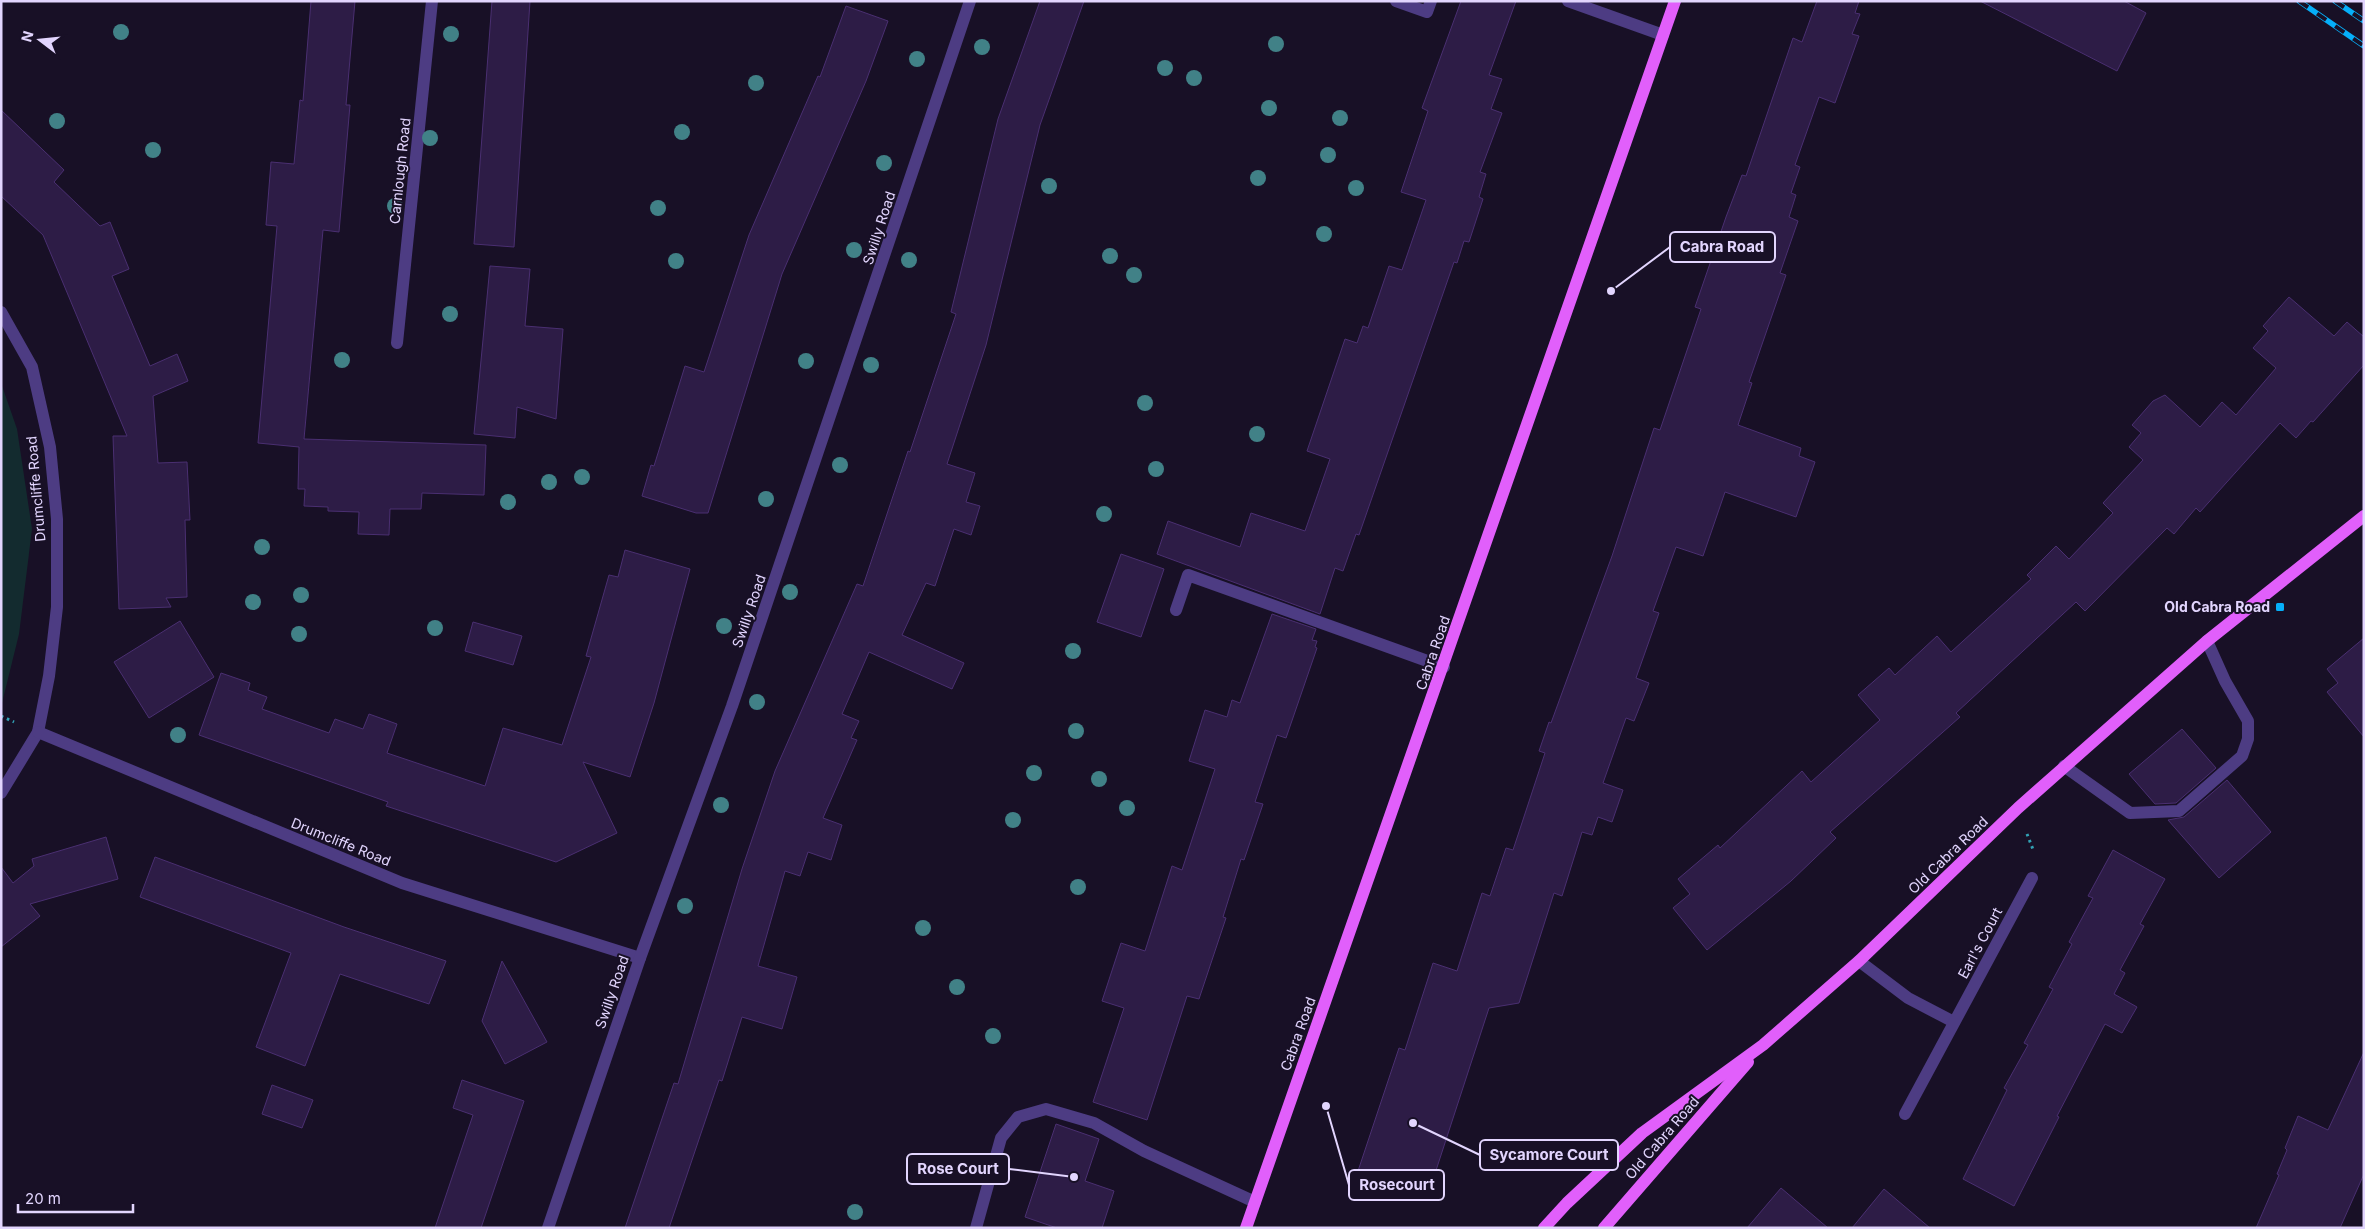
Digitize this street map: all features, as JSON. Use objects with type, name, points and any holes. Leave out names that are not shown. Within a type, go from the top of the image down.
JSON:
[{"type":"main road","name":"Cabra Road","points":[[1246,1228],[1444,667],[1675,1]]},
{"type":"main road","name":"Old Cabra Road","points":[[1544,1228],[1567,1202],[1642,1133],[1763,1045],[1859,961],[2018,808],[2207,641],[2364,516]]},
{"type":"main road","name":"Old Cabra Road","points":[[1604,1228],[1763,1045]]},
{"type":"street","name":"Carnlough Road","points":[[397,343],[432,1]]},
{"type":"street","name":"Swilly Road","points":[[548,1228],[640,958],[732,706],[970,1]]},
{"type":"street","points":[[1396,1],[1427,12],[1431,1]]},
{"type":"street","points":[[1568,1],[1663,35]]},
{"type":"street","name":"Drumcliffe Road","points":[[1,312],[32,367],[50,447],[57,519],[56,606],[49,676],[38,732],[1,793]]},
{"type":"street","points":[[1176,610],[1188,576],[1444,667]]},
{"type":"street","points":[[2064,766],[2130,813],[2179,811],[2242,756],[2248,739],[2248,721],[2225,681],[2207,641]]},
{"type":"street","name":"Drumcliffe Road","points":[[38,732],[402,883],[640,958]]},
{"type":"street","name":"Earl's Court","points":[[1905,1114],[2032,878]]},
{"type":"street","points":[[1859,961],[1908,998],[1954,1022]]},
{"type":"street","points":[[976,1228],[1001,1138],[1018,1117],[1046,1109],[1094,1123],[1144,1151],[1255,1202]]},
{"type":"path","points":[[2018,808],[2038,861],[2032,878]]},
{"type":"green space","points":[[1,383],[17,429],[32,529],[19,634],[1,707]]},
{"type":"building","points":[[311,1],[355,1],[346,105],[350,105],[339,232],[323,230],[304,439],[486,445],[484,495],[422,493],[421,509],[390,509],[389,535],[358,534],[359,512],[328,511],[328,507],[304,506],[305,489],[298,489],[299,447],[258,443],[277,226],[266,225],[271,162],[294,164],[300,100],[303,101]]},
{"type":"building","points":[[492,1],[530,1],[514,247],[474,244]]},
{"type":"building","points":[[1040,1],[1084,1],[1040,125],[986,345],[947,464],[975,473],[966,502],[980,506],[971,535],[954,529],[935,586],[926,583],[902,635],[964,663],[952,689],[869,652],[842,714],[859,721],[851,738],[857,740],[823,818],[842,825],[831,860],[808,852],[800,876],[785,871],[758,966],[797,977],[782,1029],[742,1017],[722,1081],[719,1080],[669,1228],[625,1228],[674,1083],[678,1084],[742,869],[775,771],[857,584],[863,586],[908,451],[910,452],[956,314],[951,312],[998,119]]},
{"type":"building","points":[[1461,1],[1516,1],[1489,75],[1502,79],[1491,109],[1502,113],[1480,172],[1486,174],[1479,197],[1483,199],[1469,242],[1464,241],[1457,263],[1454,262],[1359,535],[1356,534],[1343,571],[1335,568],[1320,614],[1157,554],[1168,521],[1240,547],[1251,513],[1305,531],[1330,459],[1307,451],[1345,339],[1357,343],[1363,326],[1368,328],[1389,266],[1402,270],[1426,200],[1401,192],[1428,111],[1422,108]]},
{"type":"building","points":[[1817,1],[1859,1],[1855,13],[1860,14],[1852,34],[1859,36],[1835,103],[1819,97],[1795,165],[1800,167],[1791,193],[1796,195],[1789,217],[1798,221],[1780,273],[1786,275],[1749,382],[1752,383],[1738,425],[1801,448],[1799,456],[1815,462],[1796,517],[1725,492],[1703,556],[1676,547],[1653,611],[1659,613],[1636,678],[1649,683],[1634,721],[1626,718],[1603,783],[1623,790],[1612,822],[1598,817],[1592,835],[1582,832],[1562,896],[1554,893],[1519,1003],[1489,1008],[1427,1198],[1357,1174],[1399,1048],[1405,1050],[1433,963],[1457,971],[1482,893],[1490,896],[1506,848],[1513,850],[1545,753],[1539,751],[1612,556],[1654,428],[1660,430],[1701,309],[1695,307],[1726,217],[1742,175],[1746,176],[1793,38],[1802,42]]},
{"type":"building","points":[[1980,1],[2124,1],[2146,13],[2117,71]]},
{"type":"building","points":[[846,6],[888,21],[866,81],[782,274],[708,513],[696,513],[642,496],[651,465],[654,466],[685,366],[704,372],[749,235],[818,76],[820,77]]},
{"type":"building","points":[[1,110],[64,170],[54,182],[100,226],[110,222],[129,269],[112,276],[150,366],[177,354],[188,381],[153,396],[158,463],[187,462],[190,520],[185,520],[187,597],[166,598],[171,607],[119,609],[113,436],[127,436],[43,235],[1,196]]},
{"type":"building","points":[[490,266],[530,269],[525,326],[563,329],[556,419],[517,407],[515,438],[474,434]]},
{"type":"building","points":[[2289,297],[2334,336],[2347,322],[2364,337],[2364,365],[2313,422],[2311,421],[2296,438],[2280,423],[2200,512],[2196,508],[2174,534],[2167,528],[2085,611],[2076,602],[1956,713],[1960,717],[1830,832],[1836,838],[1791,881],[1707,950],[1673,908],[1690,894],[1678,879],[1718,845],[1720,848],[1802,771],[1811,782],[1880,720],[1858,695],[1889,668],[1895,675],[1937,636],[1951,652],[2031,579],[2027,575],[2056,546],[2069,559],[2113,513],[2103,503],[2143,460],[2129,447],[2141,433],[2132,425],[2153,401],[2165,395],[2200,427],[2222,402],[2236,415],[2276,368],[2253,348],[2268,331],[2263,326]]},
{"type":"building","points":[[625,550],[690,569],[654,703],[630,777],[583,762],[617,833],[556,862],[386,806],[388,802],[199,735],[221,673],[250,683],[248,690],[267,697],[262,709],[329,733],[335,719],[363,729],[369,714],[397,724],[387,753],[485,786],[503,728],[562,745],[591,657],[586,656],[609,575],[618,577]]},
{"type":"building","points":[[1121,554],[1164,569],[1141,637],[1097,622]]},
{"type":"building","points":[[1272,614],[1316,629],[1312,640],[1317,641],[1315,647],[1317,648],[1286,738],[1277,735],[1255,802],[1263,804],[1244,860],[1241,859],[1223,917],[1226,918],[1199,999],[1187,996],[1147,1120],[1093,1102],[1124,1008],[1102,1001],[1121,943],[1145,951],[1172,866],[1182,870],[1215,769],[1189,761],[1205,710],[1227,717],[1232,700],[1240,703]]},
{"type":"building","points":[[180,621],[214,677],[149,718],[114,662]]},
{"type":"building","points":[[473,622],[522,636],[513,665],[465,651]]},
{"type":"building","points":[[2364,638],[2364,737],[2327,692],[2338,683],[2327,669]]},
{"type":"building","points":[[2182,729],[2216,768],[2176,803],[2155,804],[2129,774]]},
{"type":"building","points":[[2227,780],[2271,832],[2219,878],[2168,820],[2184,817]]},
{"type":"building","points":[[106,837],[118,879],[30,904],[40,916],[1,947],[1,867],[13,883],[34,866],[32,859]]},
{"type":"building","points":[[2113,850],[2165,879],[2140,924],[2144,926],[2120,970],[2125,973],[2114,994],[2137,1007],[2122,1033],[2105,1024],[2057,1116],[2059,1117],[2014,1206],[1963,1179],[2007,1090],[2004,1088],[2028,1045],[2024,1043],[2053,989],[2049,987],[2072,944],[2069,942],[2093,898],[2088,896]]},
{"type":"building","points":[[155,857],[344,927],[446,961],[429,1004],[340,974],[305,1066],[256,1047],[291,953],[140,897]]},
{"type":"building","points":[[502,961],[547,1042],[505,1064],[482,1021]]},
{"type":"building","points":[[2364,1052],[2364,1174],[2340,1228],[2256,1228],[2279,1175],[2277,1174],[2287,1150],[2285,1148],[2298,1116],[2328,1130]]},
{"type":"building","points":[[462,1080],[524,1101],[481,1228],[435,1228],[473,1115],[453,1108]]},
{"type":"building","points":[[272,1085],[313,1100],[302,1128],[262,1114]]},
{"type":"building","points":[[1056,1124],[1099,1139],[1085,1181],[1114,1191],[1102,1228],[1057,1228],[1025,1217]]},
{"type":"building","points":[[1781,1188],[1828,1228],[1747,1228]]},
{"type":"building","points":[[1884,1189],[1930,1228],[1852,1228]]},
{"type":"railway","points":[[2299,1],[2364,46]]},
{"type":"railway","points":[[2335,1],[2364,21]]},
{"type":"place","name":"Cabra Road","points":[[1611,291]]},
{"type":"place","name":"Old Cabra Road","points":[[2280,607]]},
{"type":"place","name":"Rosecourt","points":[[1326,1106]]},
{"type":"place","name":"Sycamore Court","points":[[1413,1123]]},
{"type":"place","name":"Rose Court","points":[[1074,1177]]}]
